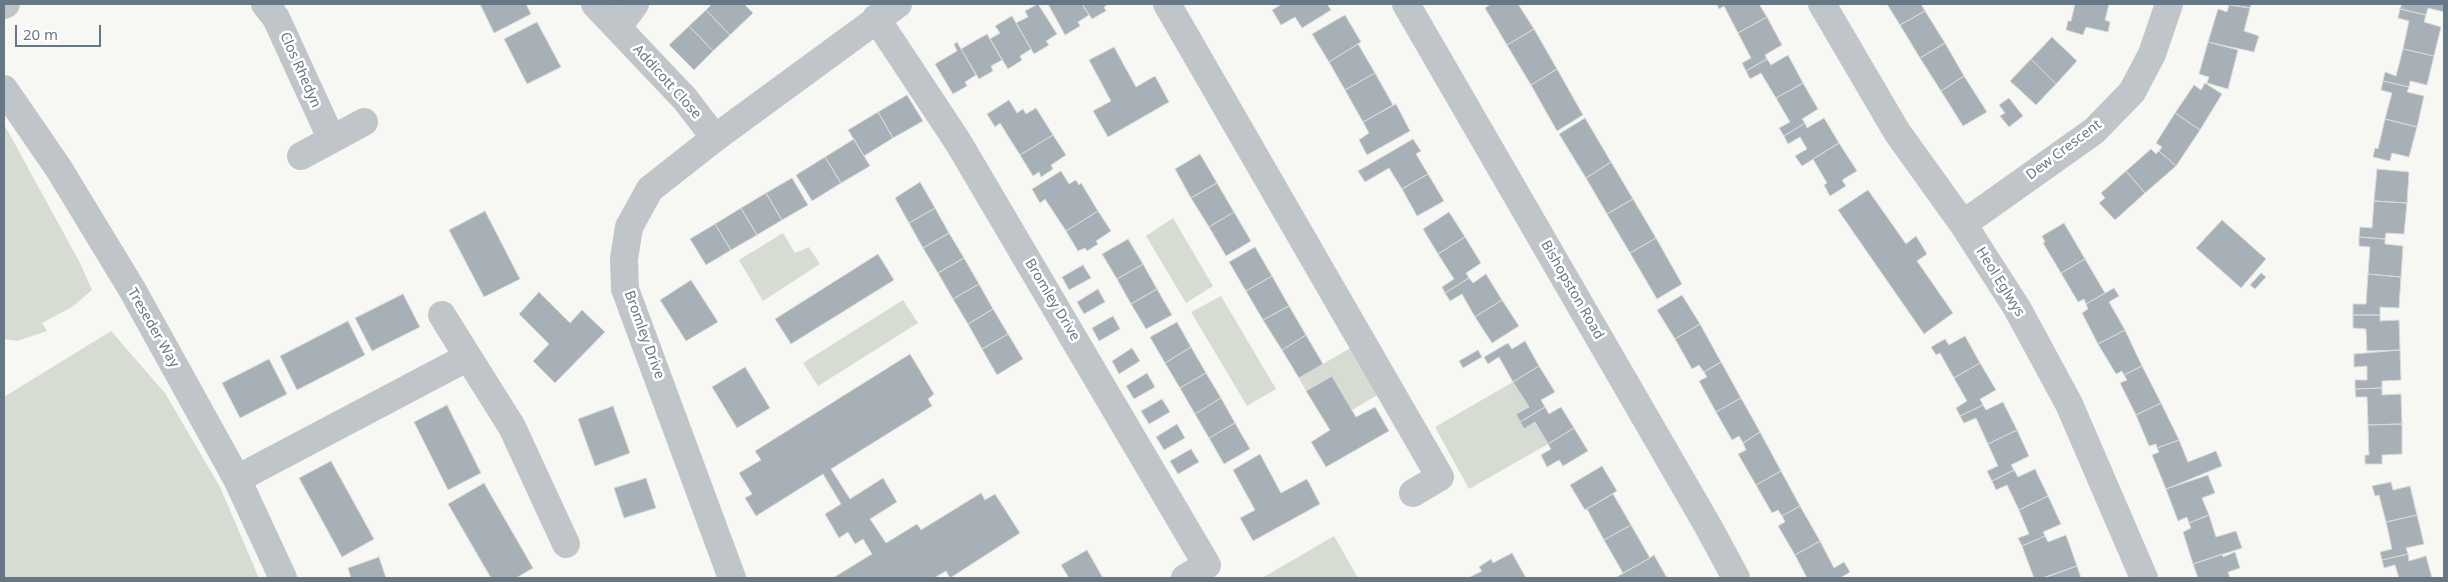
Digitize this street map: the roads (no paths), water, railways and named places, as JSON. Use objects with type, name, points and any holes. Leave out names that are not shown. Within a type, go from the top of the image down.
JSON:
[{"type":"street","name":"Clos Rhedyn","points":[[265,4],[276,18],[331,138]]},
{"type":"street","name":"Addicott Close","points":[[595,4],[685,99],[715,138]]},
{"type":"street","points":[[618,27],[635,4]]},
{"type":"street","points":[[1167,4],[1440,477],[1413,493]]},
{"type":"street","name":"Bishopston Road","points":[[1406,4],[1708,526],[1736,578]]},
{"type":"street","name":"Heol Eglwys","points":[[1822,4],[1897,132],[1963,224],[2017,308],[2069,404],[2144,578]]},
{"type":"street","name":"Dew Crescent","points":[[1963,224],[2094,131],[2132,92],[2152,54],[2169,4]]},
{"type":"street","name":"Bromley Drive","points":[[732,578],[625,289],[624,259],[629,227],[650,189],[715,138],[887,11],[958,142],[1207,565],[1185,578]]},
{"type":"street","name":"Treseder Way","points":[[4,89],[59,169],[99,233],[237,479],[283,578]]},
{"type":"street","points":[[301,156],[331,138],[364,122]]},
{"type":"street","points":[[442,314],[512,427],[566,544]]},
{"type":"street","points":[[237,479],[468,357]]}]
